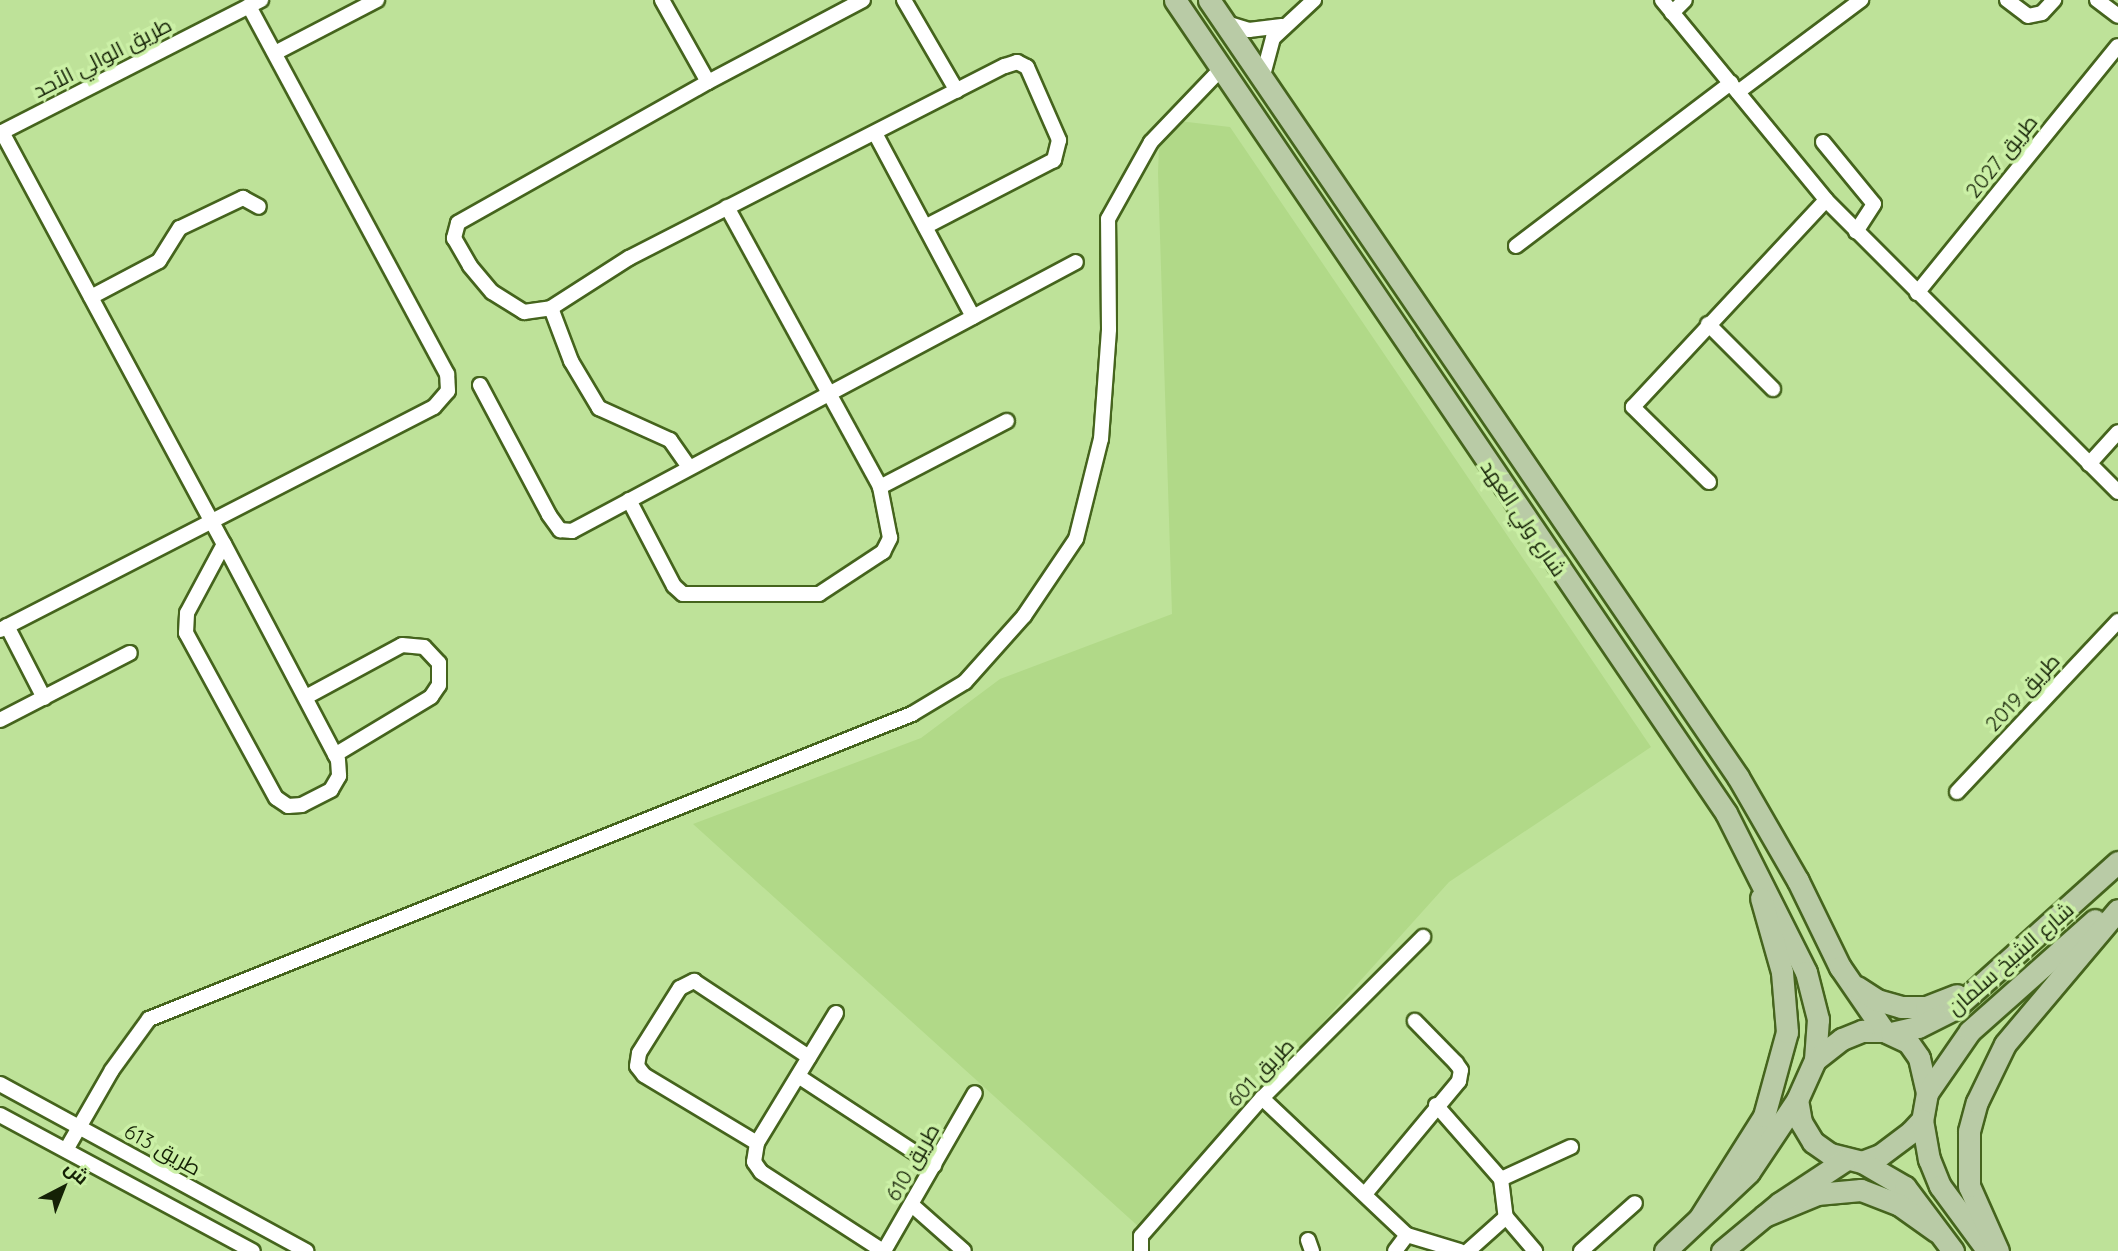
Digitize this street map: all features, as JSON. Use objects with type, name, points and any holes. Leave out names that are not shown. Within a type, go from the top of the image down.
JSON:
[{"type":"main road","name":"شارع ولي العهد","points":[[1175,0],[1726,813],[1806,972],[1818,1019],[1815,1060]]},
{"type":"main road","name":"شارع ولي العهد","points":[[1209,0],[1738,777],[1798,881],[1840,967],[1887,1032]]},
{"type":"main road","points":[[1221,69],[1244,54]]},
{"type":"main road","points":[[1699,1219],[1764,1116],[1787,1032],[1783,972],[1753,862]]},
{"type":"main road","name":"شارع الشيخ سلمان","points":[[1887,1032],[1942,1017],[2009,962],[2118,862]]},
{"type":"main road","name":"شارع الشيخ سلمان","points":[[1927,1093],[1970,1031],[2118,901]]},
{"type":"main road","points":[[1998,1251],[1969,1186],[1968,1139],[1977,1102],[2005,1044],[2118,910]]},
{"type":"main road","points":[[1840,967],[1856,987],[1877,1000],[1901,1007],[1926,1007],[1950,1000],[2009,962]]},
{"type":"main road","points":[[1665,1251],[1749,1172],[1797,1100],[1815,1060],[1842,1039],[1887,1032],[1914,1049],[1927,1093],[1922,1120],[1929,1159],[1940,1186],[1988,1251]]},
{"type":"main road","points":[[1797,1100],[1801,1122],[1813,1142],[1905,1187],[1953,1251]]},
{"type":"main road","points":[[1724,1250],[1764,1216],[1854,1161],[1896,1145],[1922,1120]]},
{"type":"main road","points":[[1764,1216],[1816,1194],[1861,1189],[1898,1204],[1936,1231]]},
{"type":"street","points":[[275,53],[377,0]]},
{"type":"street","points":[[662,0],[708,82]]},
{"type":"street","points":[[863,0],[708,82],[453,230],[470,267],[492,292],[524,312],[551,308],[629,258],[876,135],[1005,66],[1017,62],[1027,67],[1060,150],[1054,160],[925,227]]},
{"type":"street","points":[[904,0],[957,91]]},
{"type":"street","points":[[1262,79],[1266,54],[1282,26],[1314,0]]},
{"type":"street","points":[[1662,0],[1826,200],[2118,492]]},
{"type":"street","points":[[1672,13],[1685,0]]},
{"type":"street","points":[[1516,246],[1861,0]]},
{"type":"street","points":[[2007,0],[2028,16],[2042,13],[2054,0]]},
{"type":"street","points":[[2097,0],[2118,16]]},
{"type":"street","points":[[44,698],[4,628],[434,407],[446,396],[449,385],[275,53],[255,3]]},
{"type":"street","name":"طريق الوالي الأحد","points":[[1,132],[255,3]]},
{"type":"street","points":[[1224,22],[1249,30],[1282,26]]},
{"type":"street","name":"طريق 2027","points":[[1917,293],[2118,46]]},
{"type":"street","points":[[65,1150],[149,1019],[912,714],[965,682],[1024,616],[1076,539],[1101,439],[1109,329],[1108,219],[1151,142],[1221,69]]},
{"type":"street","points":[[1,132],[224,544],[335,755],[339,776],[326,795],[298,806],[279,801],[188,638],[187,613],[224,544]]},
{"type":"street","points":[[876,135],[973,317]]},
{"type":"street","points":[[1823,142],[1874,204],[1856,232]]},
{"type":"street","points":[[91,297],[159,261],[180,228],[243,198],[259,207]]},
{"type":"street","points":[[1709,482],[1633,409],[1708,324],[1826,200]]},
{"type":"street","points":[[629,500],[674,586],[683,594],[819,594],[883,552],[890,538],[880,488],[727,207]]},
{"type":"street","points":[[480,385],[560,530],[572,531],[826,393],[1076,262]]},
{"type":"street","points":[[551,308],[571,361],[598,408],[670,440],[689,467]]},
{"type":"street","points":[[1708,324],[1773,389]]},
{"type":"street","points":[[880,488],[1007,421]]},
{"type":"street","points":[[2089,464],[2118,432]]},
{"type":"street","name":"طريق 2019","points":[[1957,792],[2118,621]]},
{"type":"street","points":[[306,697],[402,645],[424,647],[439,663],[439,685],[431,697],[335,755]]},
{"type":"street","points":[[0,720],[130,653]]},
{"type":"street","name":"طريق 601","points":[[1140,1248],[1141,1236],[1262,1098],[1423,937]]},
{"type":"street","points":[[757,1143],[644,1075],[637,1066],[639,1053],[680,988],[694,981],[809,1057]]},
{"type":"street","points":[[836,1013],[757,1143],[754,1162],[761,1172],[884,1251]]},
{"type":"street","points":[[1365,1194],[1436,1105],[1460,1081],[1461,1070],[1415,1021]]},
{"type":"street","points":[[798,1076],[934,1165]]},
{"type":"street","name":"طريق 613","points":[[0,1084],[306,1251]]},
{"type":"street","name":"طريق 610","points":[[884,1251],[975,1093]]},
{"type":"street","points":[[1262,1098],[1407,1235],[1460,1251]]},
{"type":"street","points":[[1436,1105],[1502,1179],[1506,1217],[1535,1251]]},
{"type":"street","points":[[0,1115],[253,1251]]},
{"type":"street","points":[[1502,1179],[1571,1147]]},
{"type":"street","points":[[1581,1251],[1635,1203]]},
{"type":"street","points":[[912,1205],[964,1251]]},
{"type":"street","points":[[1468,1251],[1506,1217]]},
{"type":"street","points":[[1395,1251],[1407,1235]]},
{"type":"shaded area","points":[[1179,121],[1230,127],[1651,747],[1449,882],[1139,1227],[693,824],[921,738],[1000,679],[1172,614],[1158,173],[1159,147]]}]
